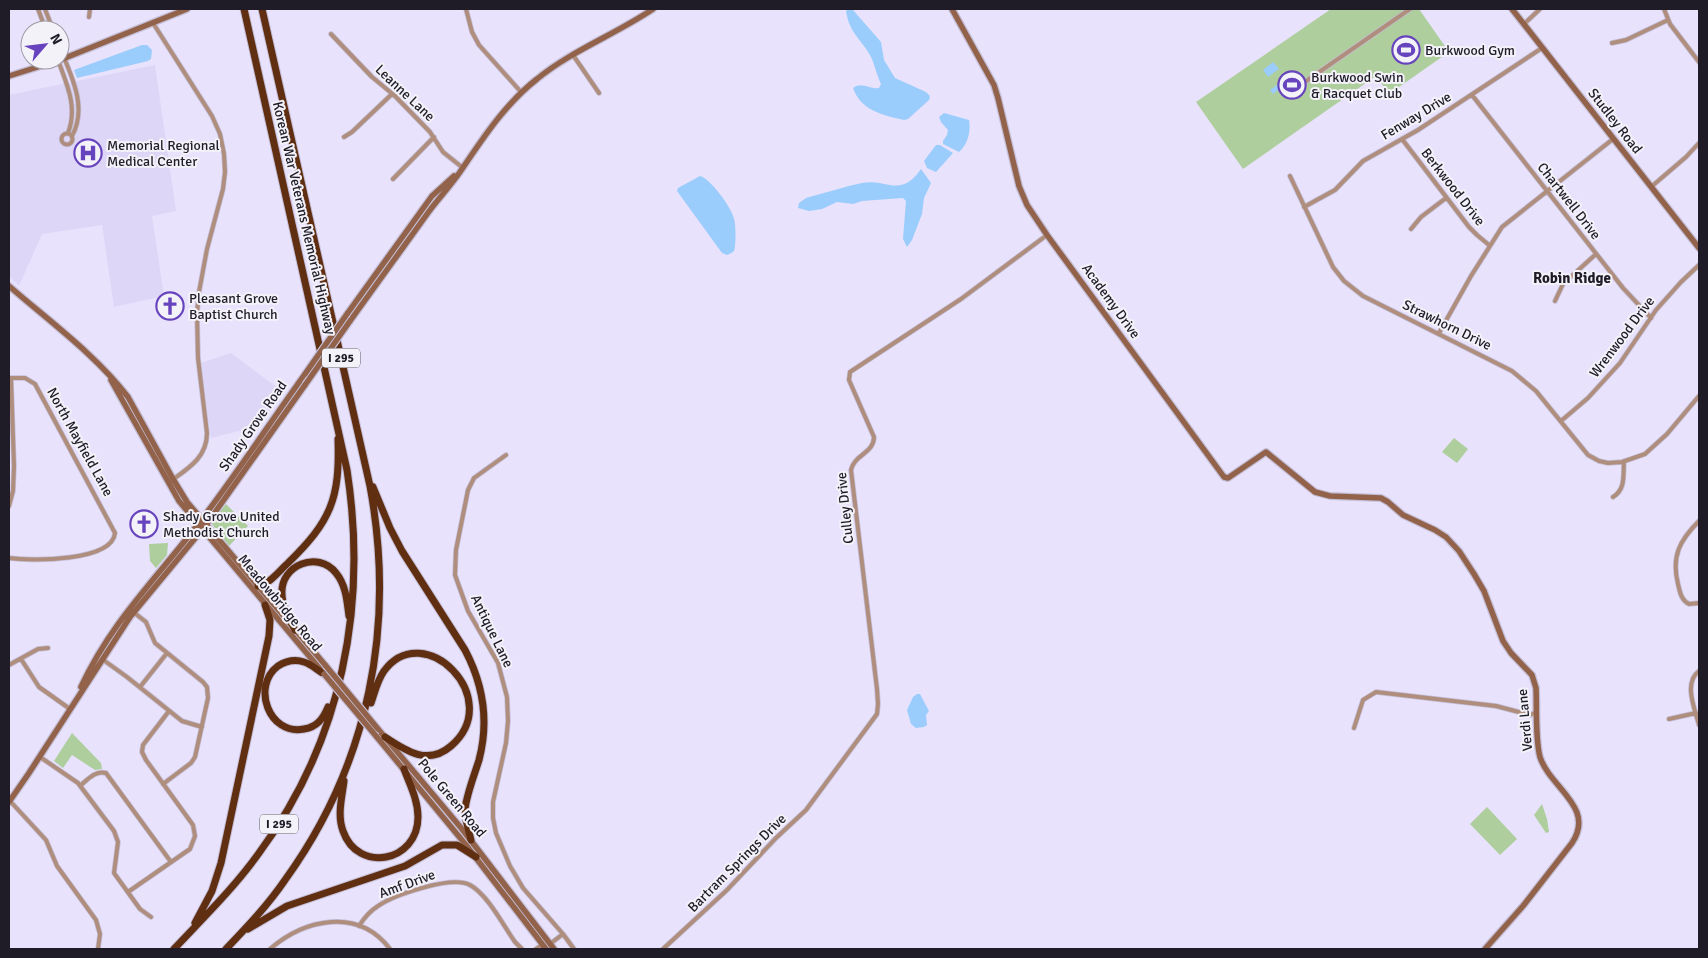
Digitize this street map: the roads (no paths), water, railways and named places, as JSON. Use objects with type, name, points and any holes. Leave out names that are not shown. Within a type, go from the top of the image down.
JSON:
[{"type":"highway","name":"Korean War Veterans Memorial Highway","points":[[174,949],[248,869],[282,819],[300,788],[336,697],[342,674],[350,627],[355,570],[354,530],[348,470],[244,9]]},
{"type":"highway","name":"Korean War Veterans Memorial Highway","points":[[226,949],[270,900],[296,865],[323,819],[345,772],[366,712],[378,639],[380,593],[378,539],[366,468],[262,9]]},
{"type":"highway","points":[[258,586],[269,581],[307,544],[326,518],[331,506],[337,473],[337,421]]},
{"type":"highway","points":[[366,468],[395,538],[465,650],[475,670],[480,688],[484,720],[483,741],[465,809],[471,840]]},
{"type":"highway","points":[[295,630],[283,603],[282,586],[292,569],[304,562],[312,561],[326,564],[340,577],[346,592],[350,627]]},
{"type":"highway","points":[[191,932],[212,891],[221,863],[270,633],[270,620],[265,605]]},
{"type":"highway","points":[[366,712],[372,702],[376,686],[383,673],[392,663],[402,657],[414,654],[432,656],[444,662],[457,673],[466,690],[469,710],[464,729],[452,745],[438,754],[423,756],[407,751],[385,737]]},
{"type":"highway","points":[[325,670],[301,661],[294,660],[283,663],[272,672],[266,683],[264,694],[268,709],[282,725],[301,730],[320,721],[328,706],[336,697]]},
{"type":"highway","points":[[345,772],[340,812],[343,832],[355,849],[369,856],[380,858],[396,855],[405,849],[417,829],[416,803],[404,770]]},
{"type":"highway","points":[[241,933],[293,903],[405,866],[442,845],[457,845],[476,857]]},
{"type":"main road","points":[[70,56],[187,9]]},
{"type":"main road","name":"Shady Grove Road","points":[[71,707],[96,657],[131,610],[202,525],[305,385],[350,321],[432,196],[463,168],[504,110],[521,92],[543,74],[573,55],[622,29],[653,9]]},
{"type":"main road","name":"Academy Drive","points":[[952,9],[994,85],[1019,186],[1027,205],[1224,477],[1228,478],[1266,452],[1315,492],[1330,496]]},
{"type":"main road","name":"Studley Road","points":[[1512,9],[1699,248]]},
{"type":"main road","points":[[9,76],[28,70]]},
{"type":"main road","name":"Shady Grove Road","points":[[202,525],[347,314],[386,266]]},
{"type":"main road","name":"Meadowbridge Road","points":[[9,286],[106,372],[170,481],[179,501],[258,586],[325,670]]},
{"type":"main road","name":"Verdi Lane","points":[[1330,496],[1381,498],[1403,515],[1435,530],[1453,544],[1484,591],[1508,648],[1532,675],[1536,688],[1540,756],[1549,774],[1575,808],[1580,823],[1579,832],[1542,883],[1485,949]]},
{"type":"main road","name":"Meadowbridge Road","points":[[202,525],[265,605],[325,670]]},
{"type":"main road","name":"Shady Grove Road","points":[[9,801],[40,757],[131,610]]},
{"type":"main road","name":"Pole Green Road","points":[[325,670],[385,737],[471,840],[547,947]]},
{"type":"main road","name":"Pole Green Road","points":[[325,670],[547,947]]},
{"type":"street","points":[[89,17],[90,9]]},
{"type":"street","points":[[466,9],[472,32],[479,45],[521,92]]},
{"type":"street","points":[[1299,86],[1410,9]]},
{"type":"street","points":[[1524,24],[1540,9]]},
{"type":"street","points":[[1664,9],[1668,20],[1699,62]]},
{"type":"street","points":[[1612,43],[1626,40],[1668,20]]},
{"type":"street","points":[[153,23],[212,116],[220,134],[225,162],[223,189],[207,248],[197,313],[197,348],[207,433],[206,443],[203,453],[196,461],[170,481]]},
{"type":"street","name":"Leanne Lane","points":[[331,34],[434,137],[442,152],[463,168]]},
{"type":"street","name":"Fenway Drive","points":[[1304,207],[1335,190],[1363,160],[1402,139],[1542,48]]},
{"type":"street","points":[[573,55],[599,93]]},
{"type":"street","points":[[63,70],[72,103],[70,134]]},
{"type":"street","points":[[344,137],[352,132],[392,94]]},
{"type":"street","name":"Chartwell Drive","points":[[1472,95],[1596,254],[1636,304],[1650,318]]},
{"type":"street","points":[[392,179],[434,137]]},
{"type":"street","name":"Berkwood Drive","points":[[1402,139],[1477,236],[1489,245]]},
{"type":"street","points":[[1439,333],[1489,245],[1502,228],[1613,139]]},
{"type":"street","points":[[1651,187],[1680,163],[1699,143]]},
{"type":"street","name":"Strawhorn Drive","points":[[1290,176],[1329,260],[1344,281],[1363,296],[1512,371],[1536,391],[1582,448],[1593,458],[1608,463],[1624,461]]},
{"type":"street","points":[[1411,229],[1421,217],[1446,198]]},
{"type":"street","name":"Culley Drive","points":[[822,789],[875,717],[878,709],[872,636],[851,470],[855,460],[872,447],[874,437],[848,380],[848,375],[851,370],[961,299],[1047,235]]},
{"type":"street","points":[[1555,302],[1563,284],[1596,254]]},
{"type":"street","name":"Wrenwood Drive","points":[[1561,421],[1588,398],[1620,364],[1650,318],[1666,298],[1699,265]]},
{"type":"street","points":[[9,506],[13,490],[14,466],[10,378]]},
{"type":"street","name":"North Mayfield Lane","points":[[9,558],[79,556],[103,548],[114,540],[115,537],[115,530],[35,384],[26,378],[10,378]]},
{"type":"street","points":[[1613,497],[1623,487],[1624,461],[1640,457],[1655,447],[1699,396]]},
{"type":"street","name":"Antique Lane","points":[[506,455],[474,478],[468,490],[456,550],[455,575],[468,611],[498,663],[507,697],[508,721],[506,743],[493,802],[493,818],[496,833],[510,866],[523,888],[574,949]]},
{"type":"street","points":[[1699,521],[1684,538],[1677,554],[1675,567],[1682,598],[1686,603],[1699,603]]},
{"type":"street","points":[[131,610],[146,622],[154,641],[203,682],[207,688],[208,698],[193,762],[163,784]]},
{"type":"street","points":[[9,665],[38,649],[48,648]]},
{"type":"street","points":[[140,687],[167,653]]},
{"type":"street","points":[[102,659],[185,723],[202,727]]},
{"type":"street","points":[[21,660],[40,687],[71,707]]},
{"type":"street","points":[[1699,671],[1691,683],[1699,725]]},
{"type":"street","points":[[1354,728],[1363,700],[1376,692],[1496,706],[1530,714],[1537,712]]},
{"type":"street","points":[[128,892],[192,847],[195,839],[195,831],[190,822],[146,760],[142,749],[169,711]]},
{"type":"street","points":[[1669,719],[1696,713]]},
{"type":"street","points":[[40,757],[81,785],[116,834],[118,846],[114,873],[142,912],[151,917]]},
{"type":"street","points":[[81,785],[96,773],[106,773],[171,862]]},
{"type":"street","name":"Bartram Springs Drive","points":[[663,949],[727,890],[776,838],[806,810],[822,789]]},
{"type":"street","points":[[9,801],[46,840],[57,866],[96,920],[100,934],[98,949]]},
{"type":"street","name":"Amf Drive","points":[[359,926],[370,912],[386,901],[434,885],[451,881],[461,882],[471,885],[480,893],[519,944],[526,949]]},
{"type":"street","name":"Amf Drive","points":[[495,912],[515,942],[522,949]]},
{"type":"street","points":[[270,949],[290,935],[316,924],[337,921],[359,926],[376,935],[390,949]]},
{"type":"street","points":[[536,949],[547,947],[563,934]]},
{"type":"water","points":[[849,9],[853,10],[881,42],[884,60],[895,78],[926,92],[930,96],[929,100],[908,119],[904,120],[874,111],[861,102],[857,96],[853,88],[856,86],[863,85],[879,88],[881,84],[870,55],[855,34],[847,18],[846,11]]},
{"type":"water","points":[[142,45],[147,45],[152,50],[151,59],[148,61],[77,78],[74,70]]},
{"type":"water","points":[[1273,62],[1279,69],[1268,77],[1263,70]]},
{"type":"water","points":[[1281,82],[1285,88],[1288,86],[1291,90],[1282,96],[1278,90],[1273,94],[1270,90]]},
{"type":"water","points":[[944,113],[969,120],[970,129],[968,137],[965,145],[959,152],[943,144],[948,130],[939,117]]},
{"type":"water","points":[[936,145],[940,145],[953,153],[936,172],[927,168],[924,161]]},
{"type":"water","points":[[921,169],[931,183],[924,198],[922,214],[912,240],[907,247],[903,239],[906,201],[903,198],[862,201],[853,204],[837,202],[822,209],[809,211],[798,208],[799,203],[806,198],[862,183],[900,185],[913,178]]},
{"type":"water","points":[[700,176],[715,188],[725,201],[735,221],[735,249],[727,255],[722,253],[677,191],[678,188]]},
{"type":"water","points":[[920,694],[929,711],[926,715],[927,725],[916,728],[911,724],[907,710],[913,697]]},
{"type":"place","name":"Burkwood Gym","points":[[1406,50]]},
{"type":"place","name":"Burkwood Swin & Racquet Club","points":[[1292,85]]},
{"type":"place","name":"Memorial Regional Medical Center","points":[[88,153]]},
{"type":"place","name":"Pleasant Grove Baptist Church","points":[[170,306]]},
{"type":"place","name":"Shady Grove United Methodist Church","points":[[144,524]]},
{"type":"district","name":"Robin Ridge","points":[[1572,278]]}]
